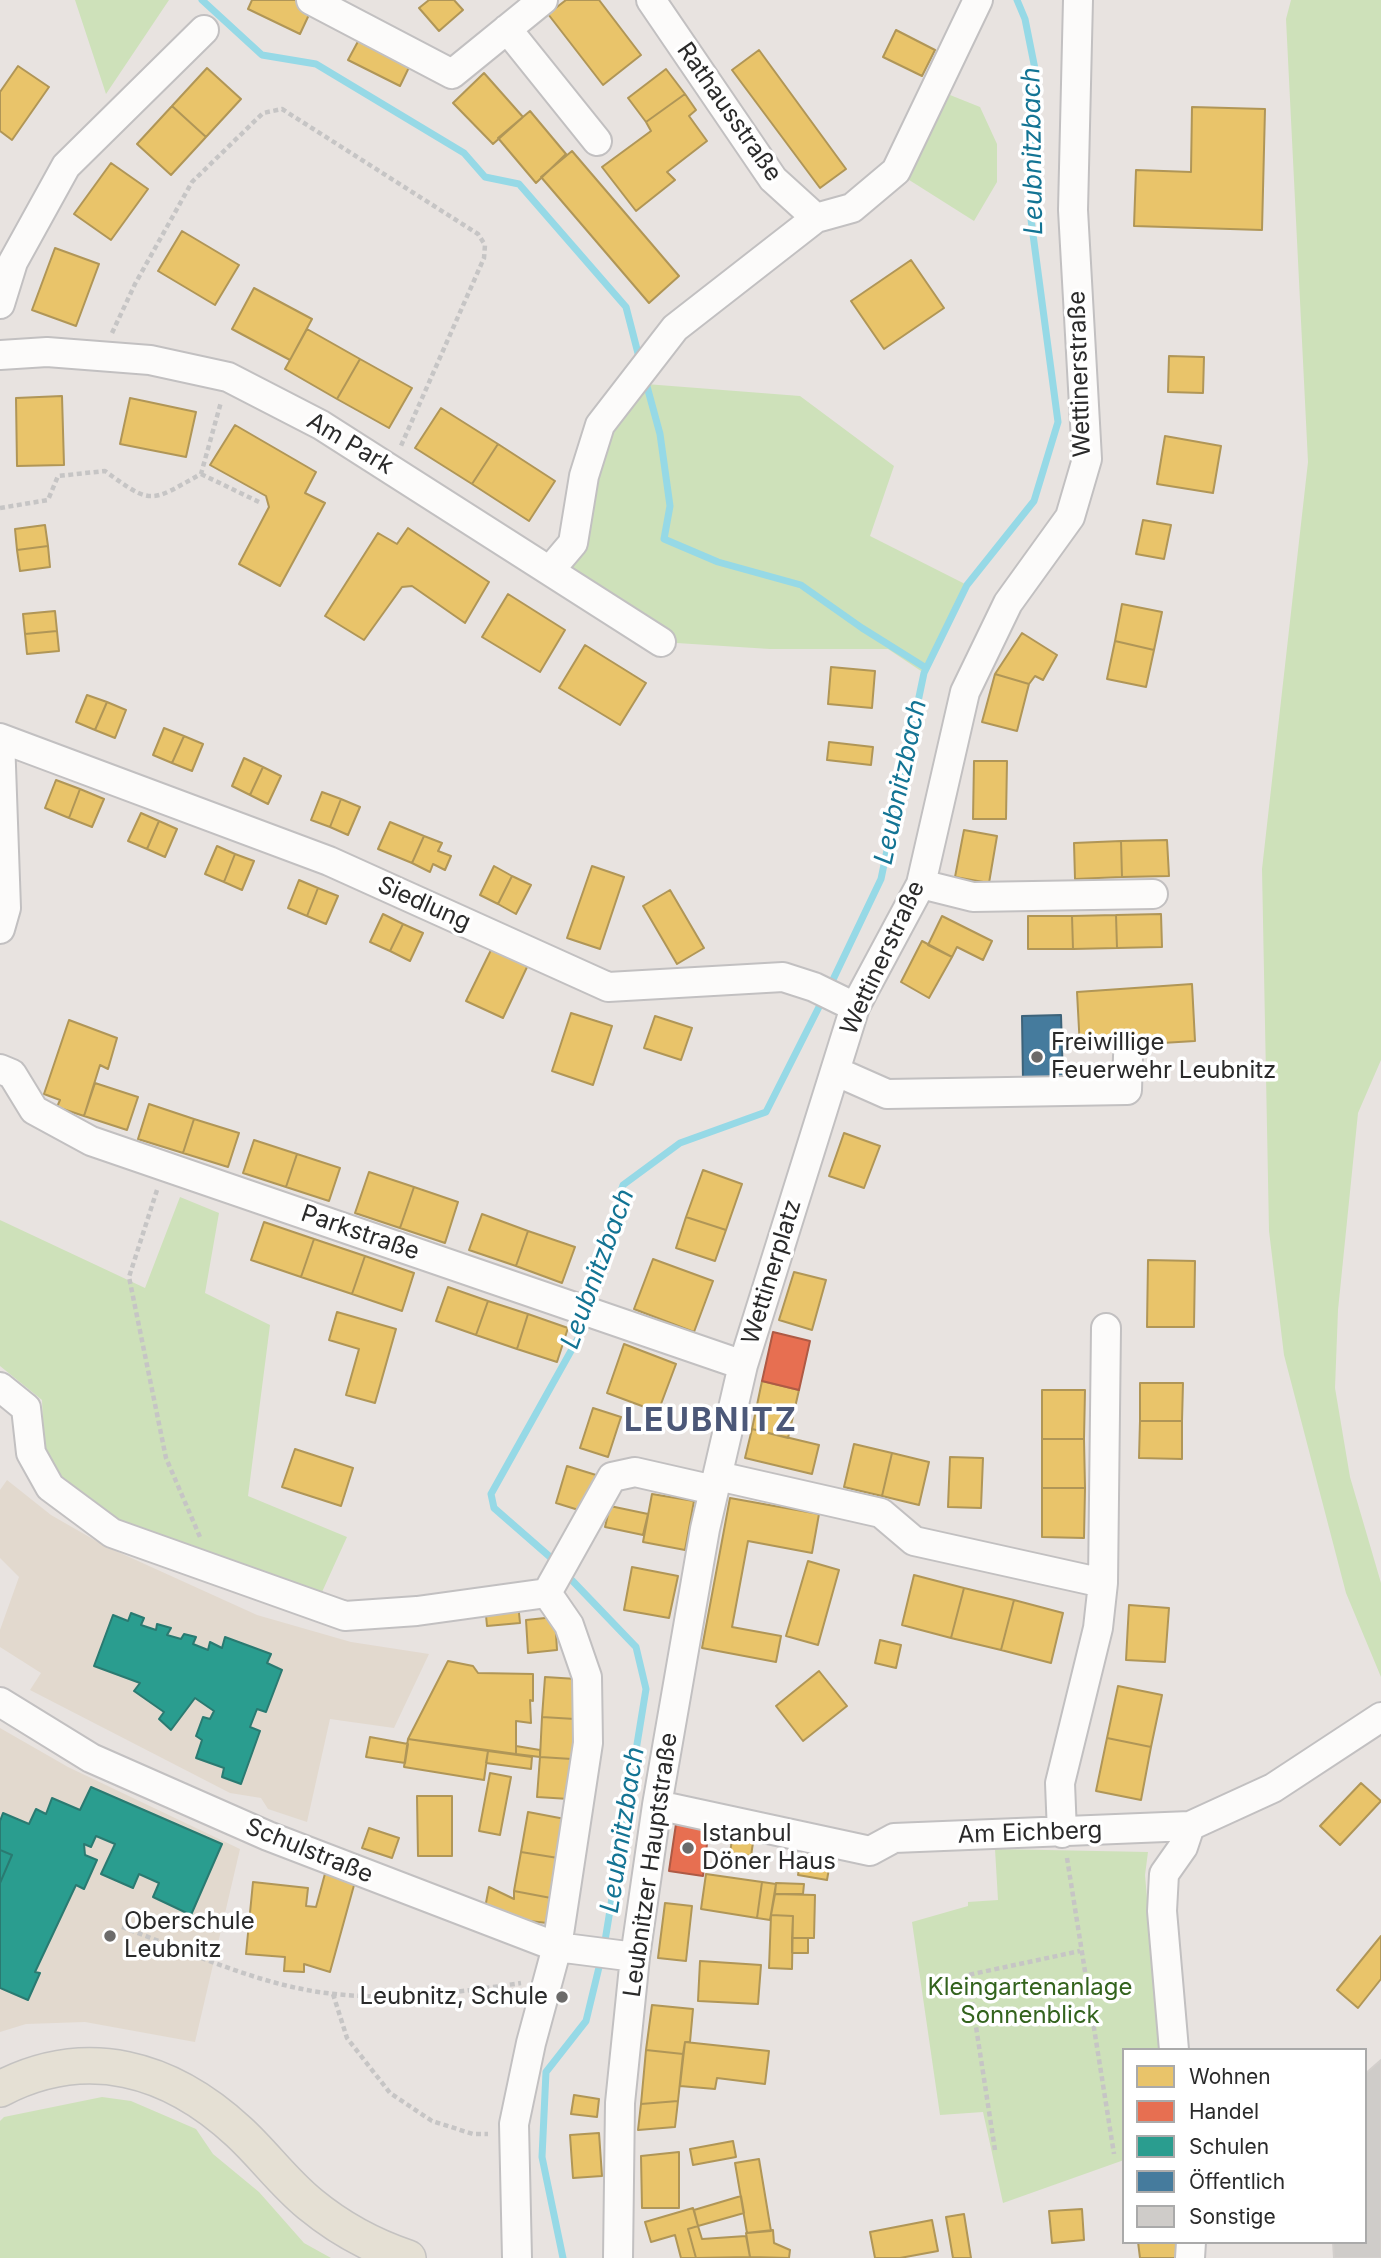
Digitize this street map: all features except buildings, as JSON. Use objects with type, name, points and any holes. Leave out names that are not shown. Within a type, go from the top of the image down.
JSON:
[{"type":"main road","points":[[0,2090],[23,2077],[93,2065],[121,2067],[161,2079],[193,2096],[239,2132],[278,2176],[312,2206],[346,2230],[385,2250],[408,2258]]},
{"type":"street","points":[[311,0],[452,74],[543,0]]},
{"type":"street","name":"Rathausstraße","points":[[651,0],[773,179],[816,218]]},
{"type":"street","points":[[551,569],[573,543],[584,476],[600,425],[675,328],[816,218],[852,208],[896,171],[978,0]]},
{"type":"street","name":"Wettinerstraße","points":[[835,1071],[848,1004],[921,884],[965,692],[1008,603],[1070,517],[1087,459],[1073,210],[1078,0]]},
{"type":"street","points":[[507,29],[597,141]]},
{"type":"street","points":[[0,304],[13,262],[66,166],[204,30]]},
{"type":"street","name":"Am Park","points":[[0,355],[47,352],[150,360],[228,377],[321,425],[551,569],[661,642]]},
{"type":"street","points":[[0,738],[2,914]]},
{"type":"street","name":"Siedlung","points":[[0,738],[329,861],[608,987],[783,977],[814,987],[848,1004]]},
{"type":"street","points":[[921,884],[972,897],[1153,894]]},
{"type":"street","points":[[835,1071],[887,1094],[1127,1090],[1128,1056]]},
{"type":"street","name":"Parkstraße","points":[[0,1069],[12,1074],[34,1110],[91,1141],[743,1365]]},
{"type":"street","name":"Wettinerplatz","points":[[716,1483],[743,1365],[835,1071]]},
{"type":"street","points":[[1062,1833],[1060,1783],[1098,1628],[1103,1583],[1106,1328]]},
{"type":"street","points":[[0,1387],[26,1408],[31,1453],[50,1487],[113,1533],[345,1616],[417,1611],[557,1574]]},
{"type":"street","points":[[517,2258],[513,2135],[531,2043],[557,1947],[588,1743],[586,1677],[569,1625],[557,1574],[612,1477],[635,1472],[716,1483],[881,1513],[914,1541],[1103,1583]]},
{"type":"street","name":"Leubnitzer Hauptstraße","points":[[618,2258],[620,2103],[614,1954],[657,1805],[716,1483]]},
{"type":"street","name":"Schulstraße","points":[[0,1702],[91,1758],[268,1836],[557,1947],[614,1954]]},
{"type":"street","name":"Am Eichberg","points":[[657,1805],[870,1851],[894,1838],[1190,1826],[1273,1788],[1380,1719]]},
{"type":"street","points":[[1174,2048],[1162,1911],[1164,1874],[1183,1847],[1190,1826]]},
{"type":"path","points":[[101,356],[135,284],[192,182],[263,113],[282,109],[478,234],[485,245],[484,258],[391,469]]},
{"type":"path","points":[[0,508],[48,500],[58,476],[105,471],[140,497],[163,495],[201,474],[228,377]]},
{"type":"path","points":[[201,474],[259,502]]},
{"type":"path","points":[[165,1166],[129,1277],[166,1458],[198,1527],[208,1565]]},
{"type":"path","points":[[1062,1833],[1067,1850],[1080,1951],[1114,2154]]},
{"type":"path","points":[[122,1927],[255,1977],[333,1994],[378,1996],[457,1993],[549,1979]]},
{"type":"path","points":[[995,2150],[968,1975],[1080,1951]]},
{"type":"path","points":[[333,1994],[347,2038],[390,2093],[432,2121],[473,2134],[513,2135]]},
{"type":"shaded area","points":[[7,1480],[51,1515],[105,1546],[257,1615],[351,1642],[429,1654],[394,1728],[330,1719],[307,1822],[268,1809],[261,1798],[230,1793],[30,1690],[41,1673],[0,1647],[0,1630],[19,1577],[0,1558],[0,1490]]},
{"type":"shaded area","name":"Oberschule Leubnitz","points":[[0,1728],[68,1767],[240,1849],[195,2042],[85,2022],[26,2024],[0,2032]]},
{"type":"green space","points":[[75,0],[169,0],[106,94]]},
{"type":"green space","points":[[1291,0],[1381,0],[1381,1060],[1358,1113],[1338,1310],[1335,1388],[1350,1477],[1381,1583],[1381,1677],[1346,1593],[1284,1355],[1269,1231],[1262,869],[1308,462],[1286,19]]},
{"type":"green space","points":[[950,95],[980,107],[997,144],[997,182],[974,221],[906,178]]},
{"type":"green space","points":[[633,383],[800,396],[894,466],[870,536],[967,585],[924,673],[888,649],[770,649],[661,642],[551,569],[584,476]]},
{"type":"green space","points":[[180,1197],[219,1213],[205,1293],[270,1325],[248,1496],[347,1537],[322,1592],[126,1526],[64,1481],[44,1449],[42,1400],[0,1366],[0,1220],[145,1288]]},
{"type":"green space","name":"Kleingartenanlage Sonnenblick","points":[[995,1849],[1148,1852],[1145,1875],[1160,2048],[1122,2048],[1122,2161],[1003,2203],[983,2112],[940,2115],[912,1922],[968,1906],[968,1902],[998,1900]]},
{"type":"green space","points":[[102,2097],[131,2101],[196,2129],[213,2154],[259,2192],[304,2243],[331,2258],[0,2258],[0,2121],[4,2117]]},
{"type":"waterway","points":[[202,0],[262,55],[316,64],[464,153],[485,177],[519,184],[626,307],[640,361]]},
{"type":"waterway","name":"Leubnitzbach","points":[[829,988],[881,879],[924,673],[967,585],[1034,501],[1058,422],[1030,212],[1036,74],[1025,19],[1017,0]]},
{"type":"waterway","points":[[645,379],[660,434],[670,506],[664,539],[718,562],[801,585],[926,668]]},
{"type":"waterway","name":"Leubnitzbach","points":[[586,1305],[590,1283],[623,1185],[680,1143],[766,1112],[823,999]]},
{"type":"waterway","name":"Leubnitzbach","points":[[557,1563],[494,1508],[491,1494],[581,1333],[584,1317]]},
{"type":"waterway","name":"Leubnitzbach","points":[[564,1572],[636,1647],[646,1689],[604,1947]]},
{"type":"waterway","name":"Leubnitzbach","points":[[563,2258],[542,2157],[546,2072],[586,2021],[601,1959]]},
{"type":"place","name":"Freiwillige Feuerwehr Leubnitz","points":[[1037,1057]]},
{"type":"place","name":"Istanbul Döner Haus","points":[[688,1848]]},
{"type":"place","name":"Oberschule Leubnitz","points":[[110,1936]]},
{"type":"place","name":"Leubnitz, Schule","points":[[562,1997]]},
{"type":"district","name":"LEUBNITZ","points":[[711,1421]]}]
